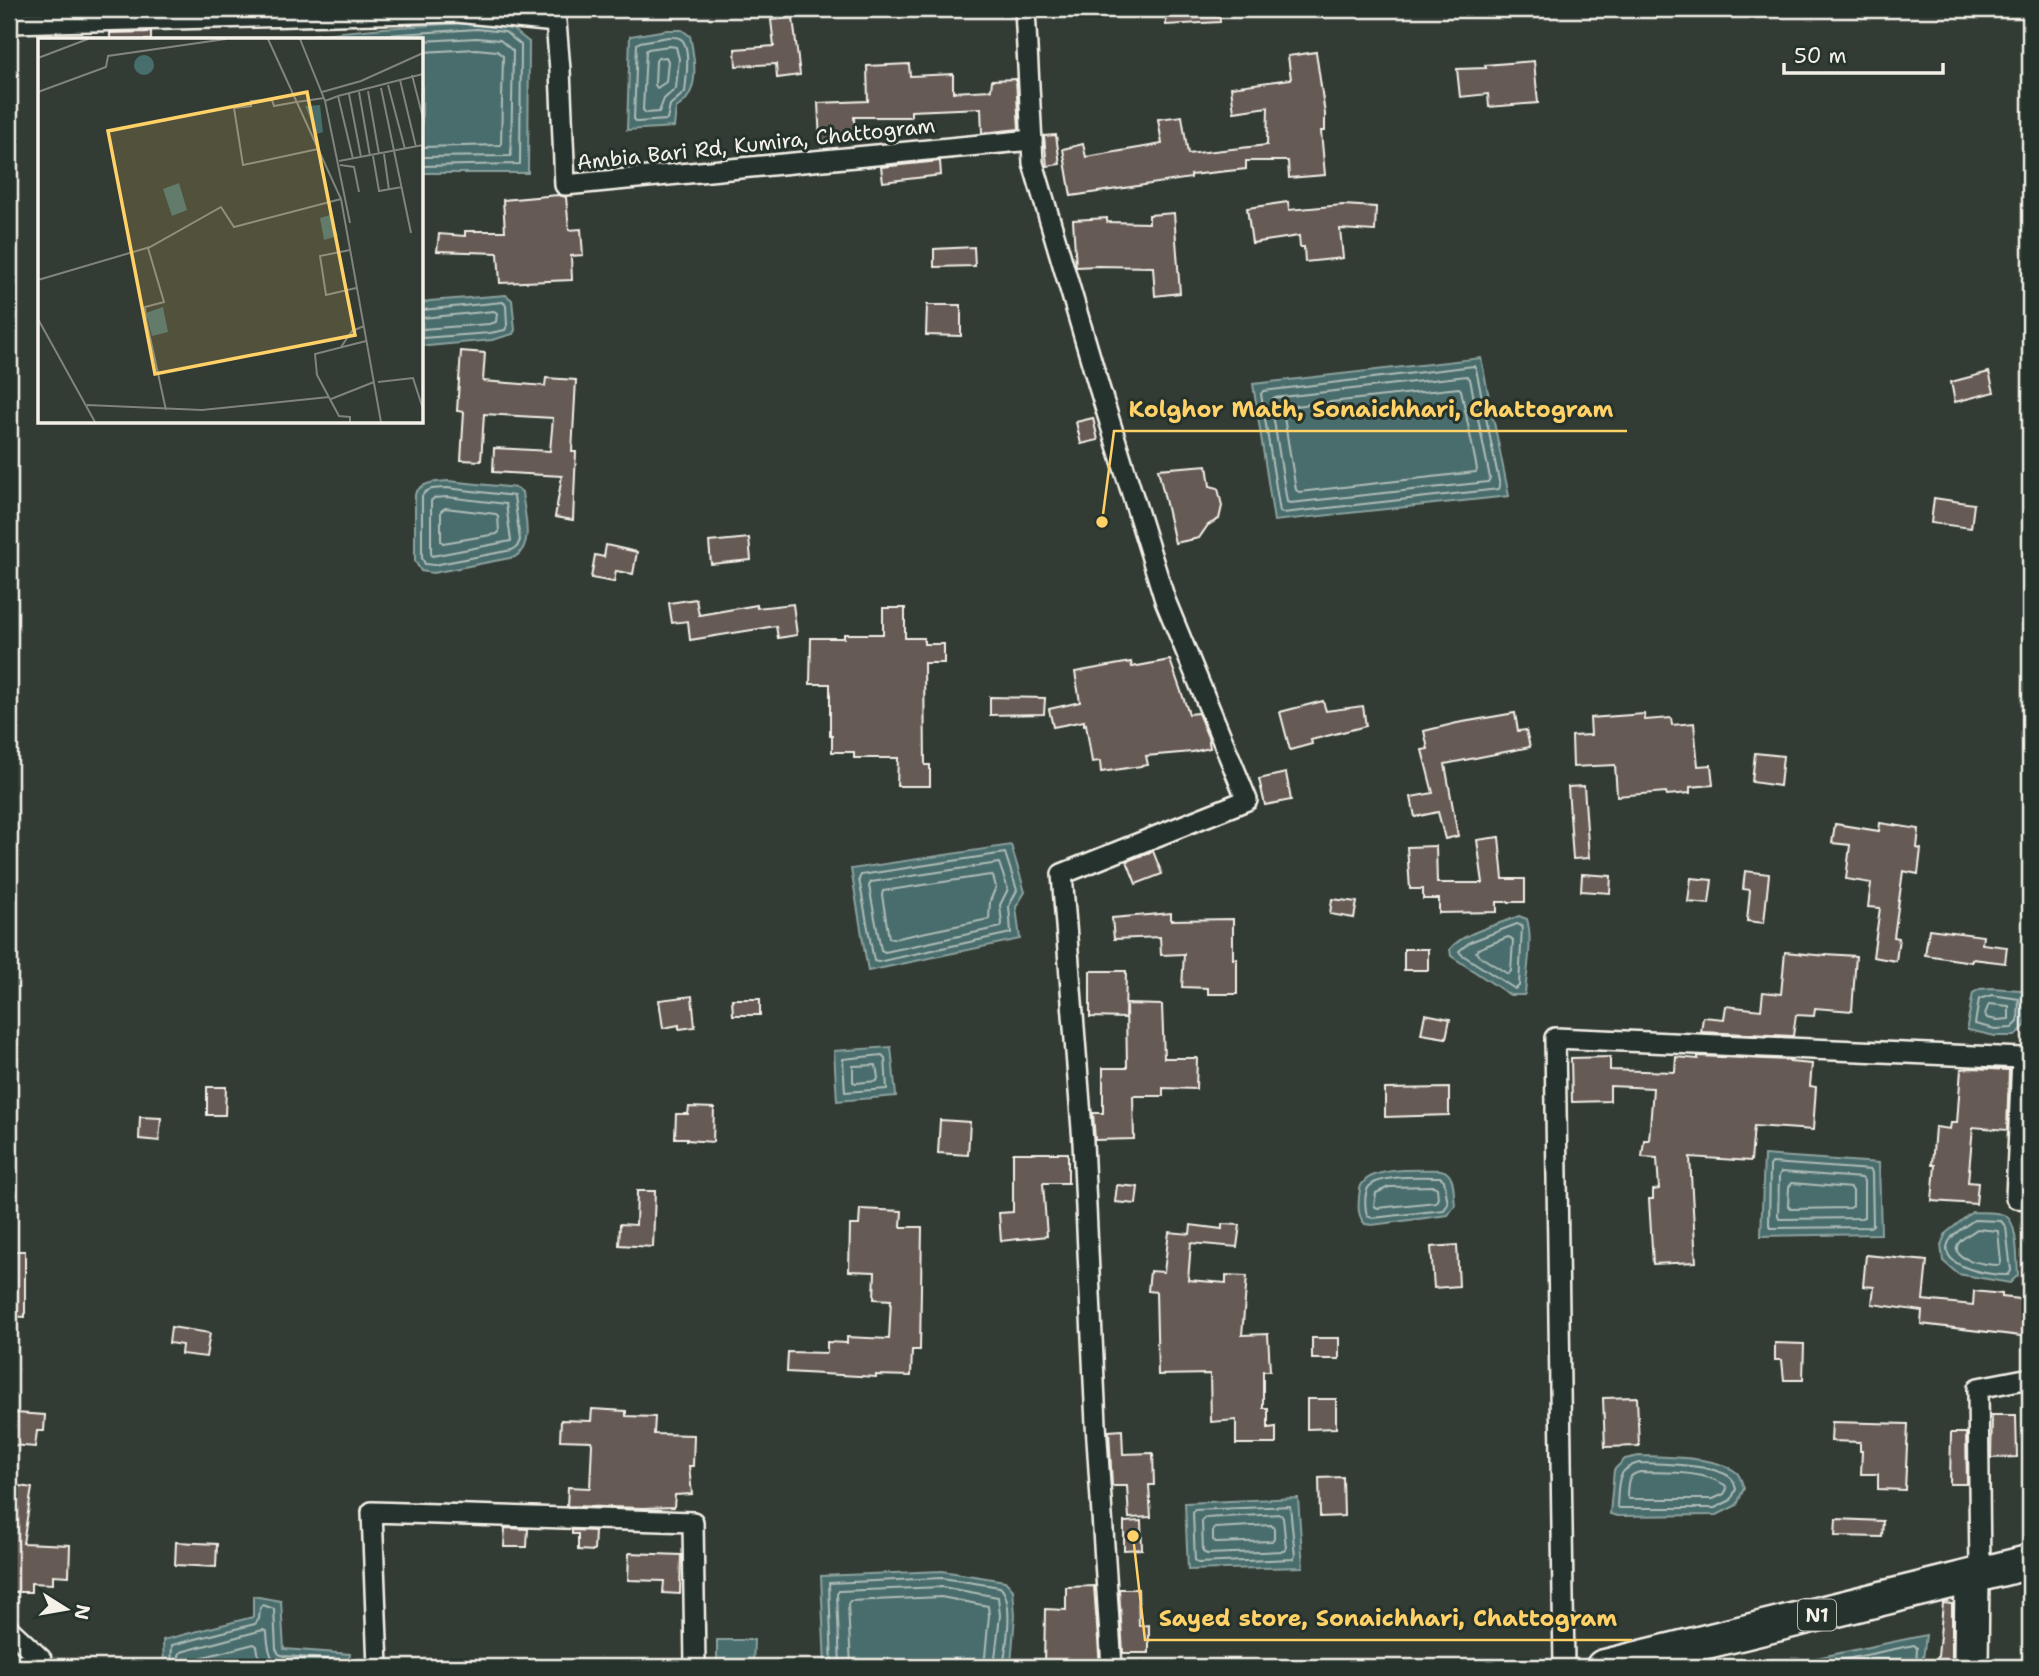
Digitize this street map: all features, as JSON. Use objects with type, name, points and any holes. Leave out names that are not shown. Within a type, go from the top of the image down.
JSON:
[{"type":"highway","name":"N1","points":[[1604,1667],[2030,1562]]},
{"type":"highway","points":[[1971,1667],[1976,1575]]},
{"type":"street","points":[[1025,9],[1033,163],[1165,600],[1247,800],[1062,874],[1083,1142],[1096,1424],[1112,1667]]},
{"type":"street","name":"Ambia Bari Rd, Kumira, Chattogram","points":[[9,23],[456,12],[556,22],[565,185],[1032,140]]},
{"type":"street","points":[[1564,1667],[1555,1038],[2022,1058],[2016,1198],[2030,1199]]},
{"type":"street","points":[[1976,1575],[1978,1388],[2030,1378]]},
{"type":"street","points":[[378,1667],[372,1512],[693,1522],[695,1667]]},
{"type":"street","points":[[9,1629],[41,1659],[42,1667]]},
{"type":"water","points":[[477,22],[507,25],[529,42],[528,173],[424,173],[424,38],[313,38],[313,35]]},
{"type":"water","points":[[682,30],[690,36],[694,66],[693,85],[684,102],[676,108],[674,127],[627,130],[630,36]]},
{"type":"water","points":[[506,295],[512,300],[515,330],[513,334],[492,340],[424,345],[424,303]]},
{"type":"water","points":[[1481,358],[1509,496],[1274,521],[1253,384]]},
{"type":"water","points":[[448,481],[517,488],[522,492],[527,536],[521,551],[515,557],[433,573],[421,571],[415,561],[415,494],[425,485]]},
{"type":"water","points":[[1011,845],[1025,892],[1016,907],[1020,939],[868,971],[851,869]]},
{"type":"water","points":[[1519,916],[1527,919],[1530,936],[1525,993],[1510,995],[1451,956],[1450,949],[1463,938]]},
{"type":"water","points":[[1991,988],[2021,990],[2026,998],[2025,1026],[2015,1036],[1995,1036],[1968,1030],[1973,993]]},
{"type":"water","points":[[891,1047],[896,1096],[837,1101],[834,1051]]},
{"type":"water","points":[[1764,1155],[1879,1163],[1881,1234],[1761,1236]]},
{"type":"water","points":[[1397,1170],[1441,1170],[1449,1175],[1453,1184],[1455,1205],[1448,1215],[1365,1224],[1359,1212],[1359,1202],[1361,1187],[1366,1180],[1374,1175]]},
{"type":"water","points":[[1972,1212],[1999,1213],[2010,1220],[2016,1243],[2018,1275],[2010,1283],[1958,1274],[1943,1261],[1941,1245],[1946,1233]]},
{"type":"water","points":[[1639,1456],[1690,1458],[1717,1463],[1737,1473],[1744,1488],[1737,1505],[1717,1515],[1610,1514],[1614,1470],[1625,1459]]},
{"type":"water","points":[[1298,1498],[1303,1567],[1188,1570],[1185,1503]]},
{"type":"water","points":[[942,1571],[1005,1581],[1013,1590],[1015,1615],[1011,1664],[995,1667],[825,1667],[821,1576]]},
{"type":"water","points":[[253,1596],[281,1601],[284,1649],[350,1654],[348,1667],[164,1667],[163,1640],[253,1617]]},
{"type":"water","points":[[1926,1635],[1922,1667],[1773,1667]]},
{"type":"water","points":[[717,1640],[754,1640],[753,1667],[717,1667]]},
{"type":"building","points":[[1165,9],[1219,9],[1220,22],[1166,25]]},
{"type":"building","points":[[793,18],[800,75],[777,78],[776,64],[736,66],[735,49],[774,46],[771,20]]},
{"type":"building","points":[[151,32],[151,38],[110,38],[110,33]]},
{"type":"building","points":[[1316,52],[1325,114],[1325,131],[1321,131],[1325,175],[1289,178],[1288,161],[1246,161],[1246,169],[1191,175],[1191,178],[1071,196],[1063,149],[1083,144],[1086,157],[1162,144],[1158,119],[1182,116],[1188,154],[1267,145],[1268,107],[1234,112],[1231,87],[1291,79],[1288,56]]},
{"type":"building","points":[[1534,61],[1538,103],[1489,107],[1488,94],[1460,97],[1457,69]]},
{"type":"building","points":[[909,64],[910,76],[953,74],[953,92],[991,90],[992,80],[1016,79],[1019,129],[982,133],[981,108],[911,111],[911,117],[854,117],[855,140],[820,142],[818,103],[868,101],[867,66]]},
{"type":"building","points":[[1056,135],[1060,164],[1047,166],[1044,136]]},
{"type":"building","points":[[940,161],[941,175],[883,182],[881,167]]},
{"type":"building","points":[[558,195],[566,197],[569,230],[581,229],[583,255],[571,256],[572,280],[500,283],[498,253],[437,251],[439,234],[465,236],[465,231],[505,231],[503,200]]},
{"type":"building","points":[[1288,202],[1289,210],[1343,205],[1376,207],[1375,231],[1340,229],[1343,258],[1305,262],[1304,247],[1300,247],[1299,236],[1252,243],[1247,208]]},
{"type":"building","points":[[1174,213],[1180,293],[1155,296],[1153,267],[1076,267],[1073,220],[1107,218],[1107,222],[1149,223],[1149,215]]},
{"type":"building","points":[[974,247],[975,266],[934,267],[934,249]]},
{"type":"building","points":[[927,305],[961,305],[961,336],[926,335]]},
{"type":"building","points":[[461,351],[485,353],[483,381],[545,386],[546,378],[576,380],[572,452],[576,452],[573,520],[555,517],[562,476],[493,472],[494,448],[550,451],[553,418],[484,414],[481,461],[461,460],[464,412],[457,411]]},
{"type":"building","points":[[1989,372],[1994,392],[1955,402],[1951,382]]},
{"type":"building","points":[[1093,418],[1098,440],[1081,444],[1076,422]]},
{"type":"building","points":[[1207,465],[1210,486],[1218,488],[1222,506],[1219,519],[1208,525],[1199,538],[1175,543],[1158,469]]},
{"type":"building","points":[[1934,498],[1974,504],[1971,528],[1931,523]]},
{"type":"building","points":[[749,538],[751,560],[711,564],[709,542]]},
{"type":"building","points":[[606,545],[637,552],[633,574],[616,571],[614,582],[591,578],[595,555],[604,557]]},
{"type":"building","points":[[696,599],[699,615],[757,605],[757,608],[793,604],[797,635],[778,638],[776,626],[690,640],[688,621],[672,623],[669,603]]},
{"type":"building","points":[[883,608],[905,608],[905,638],[924,638],[924,644],[944,644],[944,663],[924,663],[925,765],[930,765],[930,786],[897,786],[898,758],[854,758],[854,752],[832,752],[830,684],[810,684],[811,638],[844,638],[844,634],[883,634]]},
{"type":"building","points":[[1170,660],[1189,714],[1198,713],[1210,748],[1146,756],[1148,765],[1101,772],[1100,761],[1092,762],[1084,721],[1053,727],[1049,709],[1080,702],[1075,672],[1131,662],[1132,667]]},
{"type":"building","points":[[990,697],[1045,698],[1044,714],[990,715]]},
{"type":"building","points":[[1323,701],[1326,711],[1363,706],[1366,726],[1311,740],[1312,744],[1290,750],[1280,712]]},
{"type":"building","points":[[1515,713],[1518,731],[1526,730],[1530,747],[1445,764],[1458,836],[1445,839],[1438,812],[1415,817],[1411,797],[1433,793],[1422,750],[1428,749],[1424,731]]},
{"type":"building","points":[[1644,714],[1645,720],[1671,718],[1672,725],[1694,723],[1698,766],[1711,765],[1713,785],[1690,787],[1690,793],[1617,796],[1615,765],[1573,767],[1572,736],[1591,735],[1590,718]]},
{"type":"building","points":[[1755,753],[1783,756],[1780,786],[1752,782]]},
{"type":"building","points":[[1286,773],[1291,800],[1265,805],[1259,779]]},
{"type":"building","points":[[1584,786],[1589,858],[1573,859],[1568,787]]},
{"type":"building","points":[[1880,823],[1919,829],[1917,848],[1921,849],[1918,874],[1903,871],[1894,937],[1899,938],[1896,961],[1873,957],[1880,908],[1868,907],[1871,883],[1846,879],[1850,845],[1832,843],[1835,824],[1879,831]]},
{"type":"building","points":[[1499,837],[1503,879],[1525,879],[1525,902],[1497,902],[1497,912],[1439,913],[1439,899],[1423,899],[1423,889],[1410,889],[1407,847],[1436,846],[1437,883],[1483,883],[1477,840]]},
{"type":"building","points":[[1153,851],[1162,874],[1136,884],[1127,861]]},
{"type":"building","points":[[1745,871],[1769,874],[1764,923],[1747,921],[1750,890],[1743,889]]},
{"type":"building","points":[[1582,874],[1611,876],[1610,893],[1581,891]]},
{"type":"building","points":[[1691,878],[1712,880],[1709,904],[1688,902]]},
{"type":"building","points":[[1332,899],[1357,902],[1354,918],[1330,914]]},
{"type":"building","points":[[1171,913],[1171,920],[1233,919],[1233,959],[1237,959],[1237,994],[1208,994],[1208,988],[1182,987],[1184,954],[1161,955],[1160,937],[1114,939],[1112,918]]},
{"type":"building","points":[[1929,929],[1983,936],[1982,944],[2007,947],[2005,963],[1972,959],[1972,962],[1925,955]]},
{"type":"building","points":[[1404,949],[1428,949],[1428,970],[1404,970]]},
{"type":"building","points":[[1785,952],[1856,956],[1852,1011],[1815,1008],[1814,1016],[1796,1015],[1793,1036],[1701,1032],[1703,1017],[1724,1019],[1726,1006],[1761,1010],[1763,992],[1781,994]]},
{"type":"building","points":[[1090,971],[1126,971],[1125,1018],[1090,1017]]},
{"type":"building","points":[[692,996],[695,1027],[679,1029],[679,1025],[663,1028],[659,1000]]},
{"type":"building","points":[[732,999],[760,999],[760,1015],[733,1015]]},
{"type":"building","points":[[1126,1004],[1162,1005],[1164,1058],[1197,1058],[1196,1089],[1163,1088],[1163,1096],[1133,1096],[1134,1139],[1095,1140],[1093,1113],[1103,1113],[1103,1068],[1127,1068]]},
{"type":"building","points":[[1425,1014],[1450,1019],[1446,1038],[1421,1034]]},
{"type":"building","points":[[1698,1056],[1790,1060],[1812,1064],[1810,1086],[1816,1087],[1813,1130],[1754,1126],[1751,1161],[1690,1157],[1696,1262],[1653,1264],[1649,1199],[1653,1199],[1653,1190],[1659,1189],[1657,1158],[1642,1157],[1644,1140],[1649,1140],[1653,1088],[1610,1086],[1610,1101],[1572,1102],[1571,1058],[1610,1057],[1610,1070],[1675,1072],[1676,1057],[1698,1059]]},
{"type":"building","points":[[1961,1069],[2009,1070],[2007,1130],[1973,1127],[1968,1182],[1978,1183],[1976,1204],[1932,1201],[1935,1127],[1950,1129],[1951,1123],[1957,1123]]},
{"type":"building","points":[[207,1087],[226,1087],[225,1115],[207,1115]]},
{"type":"building","points":[[1449,1088],[1449,1115],[1385,1117],[1385,1089]]},
{"type":"building","points":[[689,1107],[714,1108],[713,1142],[675,1138],[676,1114],[688,1114]]},
{"type":"building","points":[[140,1117],[161,1118],[159,1141],[139,1139]]},
{"type":"building","points":[[940,1120],[970,1122],[968,1155],[938,1153]]},
{"type":"building","points":[[1013,1153],[1068,1153],[1068,1183],[1043,1183],[1047,1236],[1001,1241],[999,1213],[1013,1212]]},
{"type":"building","points":[[1117,1185],[1138,1187],[1136,1204],[1115,1202]]},
{"type":"building","points":[[637,1191],[655,1191],[653,1247],[619,1245],[620,1224],[636,1225]]},
{"type":"building","points":[[860,1209],[902,1211],[901,1227],[922,1227],[920,1350],[912,1350],[911,1376],[876,1377],[787,1372],[788,1352],[827,1353],[827,1342],[847,1343],[847,1337],[889,1339],[891,1300],[874,1299],[875,1272],[849,1271],[850,1225],[859,1225]]},
{"type":"building","points":[[1222,1224],[1240,1225],[1237,1247],[1191,1243],[1188,1280],[1226,1283],[1226,1275],[1247,1276],[1242,1335],[1268,1334],[1270,1371],[1263,1371],[1263,1408],[1268,1408],[1268,1428],[1276,1427],[1276,1444],[1236,1444],[1236,1420],[1211,1422],[1210,1374],[1158,1375],[1156,1292],[1148,1291],[1150,1271],[1164,1272],[1169,1232],[1190,1234],[1191,1225],[1222,1229]]},
{"type":"building","points":[[1457,1245],[1459,1286],[1434,1288],[1431,1247]]},
{"type":"building","points":[[9,1251],[25,1251],[25,1317],[9,1316]]},
{"type":"building","points":[[1866,1255],[1927,1261],[1923,1300],[1973,1305],[1974,1291],[2030,1300],[2030,1337],[1921,1324],[1922,1311],[1872,1304],[1874,1287],[1863,1286]]},
{"type":"building","points":[[171,1327],[210,1333],[206,1357],[181,1354],[182,1345],[169,1343]]},
{"type":"building","points":[[1312,1338],[1339,1338],[1339,1359],[1312,1359]]},
{"type":"building","points":[[1775,1343],[1804,1344],[1803,1380],[1784,1380],[1782,1360],[1775,1360]]},
{"type":"building","points":[[1637,1397],[1639,1446],[1605,1447],[1603,1398]]},
{"type":"building","points":[[1307,1399],[1336,1399],[1336,1428],[1307,1429]]},
{"type":"building","points":[[592,1409],[626,1411],[626,1416],[655,1417],[654,1434],[694,1435],[693,1466],[689,1466],[692,1494],[675,1495],[674,1507],[567,1506],[568,1487],[590,1488],[592,1444],[591,1441],[560,1440],[561,1420],[591,1421]]},
{"type":"building","points":[[15,1413],[45,1415],[44,1431],[37,1431],[35,1447],[12,1445]]},
{"type":"building","points":[[1992,1415],[2016,1415],[2017,1457],[1991,1458]]},
{"type":"building","points":[[1832,1422],[1908,1424],[1905,1490],[1878,1489],[1878,1474],[1861,1474],[1860,1442],[1831,1441]]},
{"type":"building","points":[[1122,1430],[1123,1454],[1153,1453],[1154,1485],[1149,1485],[1151,1517],[1129,1518],[1127,1486],[1112,1486],[1109,1431]]},
{"type":"building","points":[[1951,1433],[1966,1433],[1967,1484],[1950,1484]]},
{"type":"building","points":[[1343,1477],[1344,1516],[1320,1517],[1319,1478]]},
{"type":"building","points":[[9,1484],[32,1488],[23,1543],[70,1545],[69,1576],[53,1575],[53,1584],[31,1583],[31,1592],[9,1592]]},
{"type":"building","points":[[1836,1519],[1883,1521],[1882,1537],[1835,1536]]},
{"type":"building","points":[[1141,1521],[1142,1549],[1124,1550],[1124,1522]]},
{"type":"building","points":[[505,1528],[528,1529],[527,1547],[504,1547]]},
{"type":"building","points":[[572,1530],[595,1531],[594,1551],[578,1550],[578,1534],[572,1534]]},
{"type":"building","points":[[176,1542],[217,1544],[216,1567],[175,1565]]},
{"type":"building","points":[[629,1553],[681,1555],[680,1594],[663,1593],[664,1581],[628,1580]]},
{"type":"building","points":[[1094,1586],[1100,1667],[1044,1667],[1045,1609],[1066,1610],[1066,1587]]},
{"type":"building","points":[[1119,1589],[1138,1589],[1139,1626],[1149,1625],[1149,1653],[1123,1653]]},
{"type":"building","points":[[1943,1603],[1952,1604],[1952,1667],[1937,1667]]},
{"type":"place","name":"Kolghor Math, Sonaichhari, Chattogram","points":[[1102,522]]},
{"type":"place","name":"Sayed store, Sonaichhari, Chattogram","points":[[1133,1536]]}]
